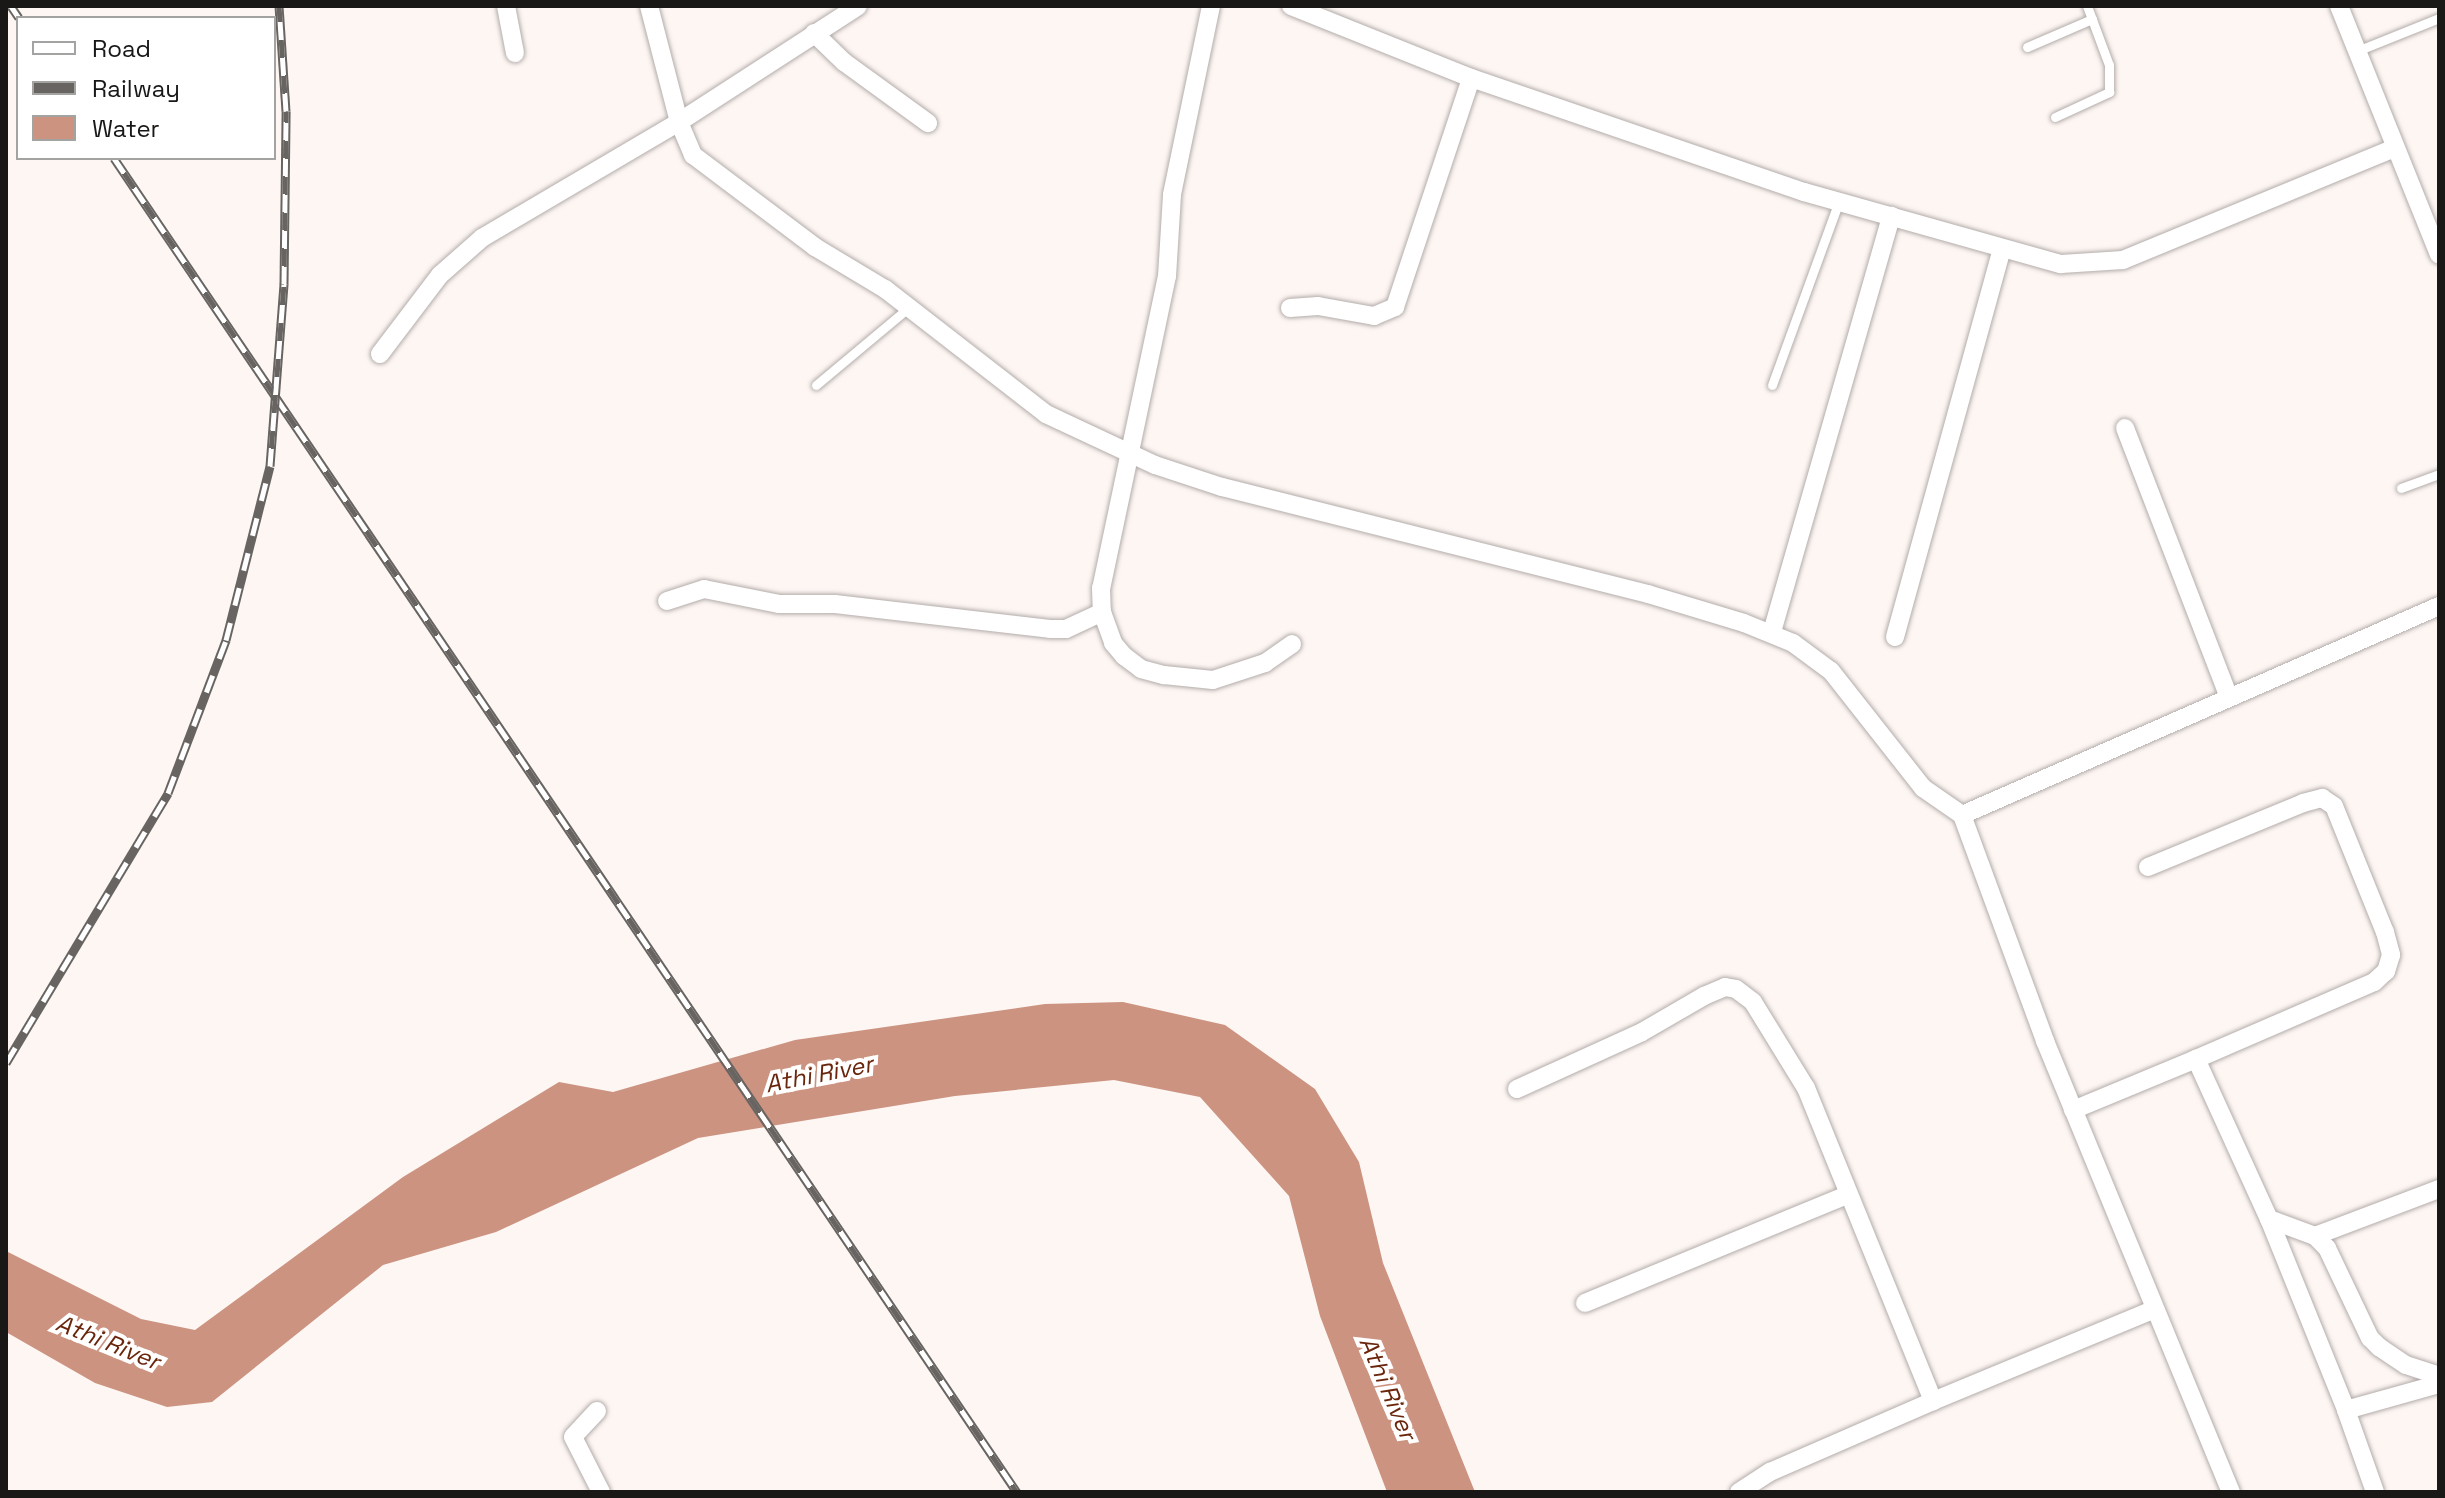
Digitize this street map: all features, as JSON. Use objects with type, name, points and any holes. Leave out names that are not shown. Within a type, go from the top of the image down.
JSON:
[{"type":"street","points":[[506,6],[515,53]]},
{"type":"street","points":[[649,6],[679,122],[693,155],[707,168],[908,308],[1046,414],[1132,450],[1155,465],[1222,487],[1648,594],[1772,632],[1831,671],[1923,788],[1962,815],[2073,1110],[2153,1310],[2231,1492]]},
{"type":"street","points":[[380,354],[440,275],[482,238],[679,122],[858,6]]},
{"type":"street","points":[[1211,6],[1172,195],[1167,276],[1101,588],[1102,612],[1113,643],[1124,656],[1141,669],[1164,675],[1213,680],[1265,663],[1292,644]]},
{"type":"street","points":[[1291,6],[1471,78],[1839,201],[2061,264],[2123,260],[2395,148]]},
{"type":"street","points":[[2339,6],[2437,246]]},
{"type":"street","points":[[814,33],[844,62],[928,123]]},
{"type":"street","points":[[1290,308],[1318,306],[1374,316],[1395,307],[1471,78]]},
{"type":"street","points":[[1772,632],[1891,216]]},
{"type":"street","points":[[1895,637],[2002,249]]},
{"type":"street","points":[[2125,428],[2229,698]]},
{"type":"street","points":[[667,601],[704,589],[779,604],[835,604],[1050,629],[1066,629],[1102,612]]},
{"type":"street","points":[[1962,815],[2439,606]]},
{"type":"street","points":[[2073,1110],[2374,982],[2386,971],[2391,955],[2341,821],[2334,806],[2322,798],[2148,867]]},
{"type":"street","points":[[1517,1089],[1642,1032],[1704,996],[1725,987],[1736,989],[1753,1002],[1784,1047],[1806,1088],[1933,1401]]},
{"type":"street","points":[[2196,1059],[2269,1219],[2346,1410],[2375,1492]]},
{"type":"street","points":[[2315,1236],[2439,1189]]},
{"type":"street","points":[[1585,1303],[1847,1195]]},
{"type":"street","points":[[2269,1219],[2315,1236],[2334,1256],[2370,1338],[2406,1365],[2439,1376]]},
{"type":"street","points":[[1739,1492],[1770,1472],[2153,1310]]},
{"type":"street","points":[[2346,1410],[2439,1384]]},
{"type":"street","points":[[597,1411],[573,1437],[601,1492]]},
{"type":"lane","points":[[2055,117],[2109,92],[2113,81],[2087,6]]},
{"type":"lane","points":[[2357,51],[2439,18]]},
{"type":"lane","points":[[2027,47],[2092,19]]},
{"type":"lane","points":[[1772,385],[1839,201]]},
{"type":"lane","points":[[816,385],[908,308]]},
{"type":"lane","points":[[2401,488],[2439,474]]},
{"type":"water","name":"Athi River","points":[[1123,1002],[1225,1025],[1315,1089],[1359,1162],[1383,1263],[1475,1492],[1387,1492],[1320,1316],[1289,1196],[1200,1097],[1114,1080],[955,1096],[698,1138],[496,1232],[383,1265],[212,1402],[167,1407],[95,1383],[6,1332],[6,1251],[141,1319],[195,1330],[403,1177],[559,1082],[613,1092],[795,1040],[1045,1004]]},
{"type":"railway","points":[[11,6],[18,16]]},
{"type":"railway","points":[[6,1063],[168,793],[226,640],[270,466],[284,284],[286,111],[279,6]]},
{"type":"railway","points":[[115,160],[1017,1492]]}]
